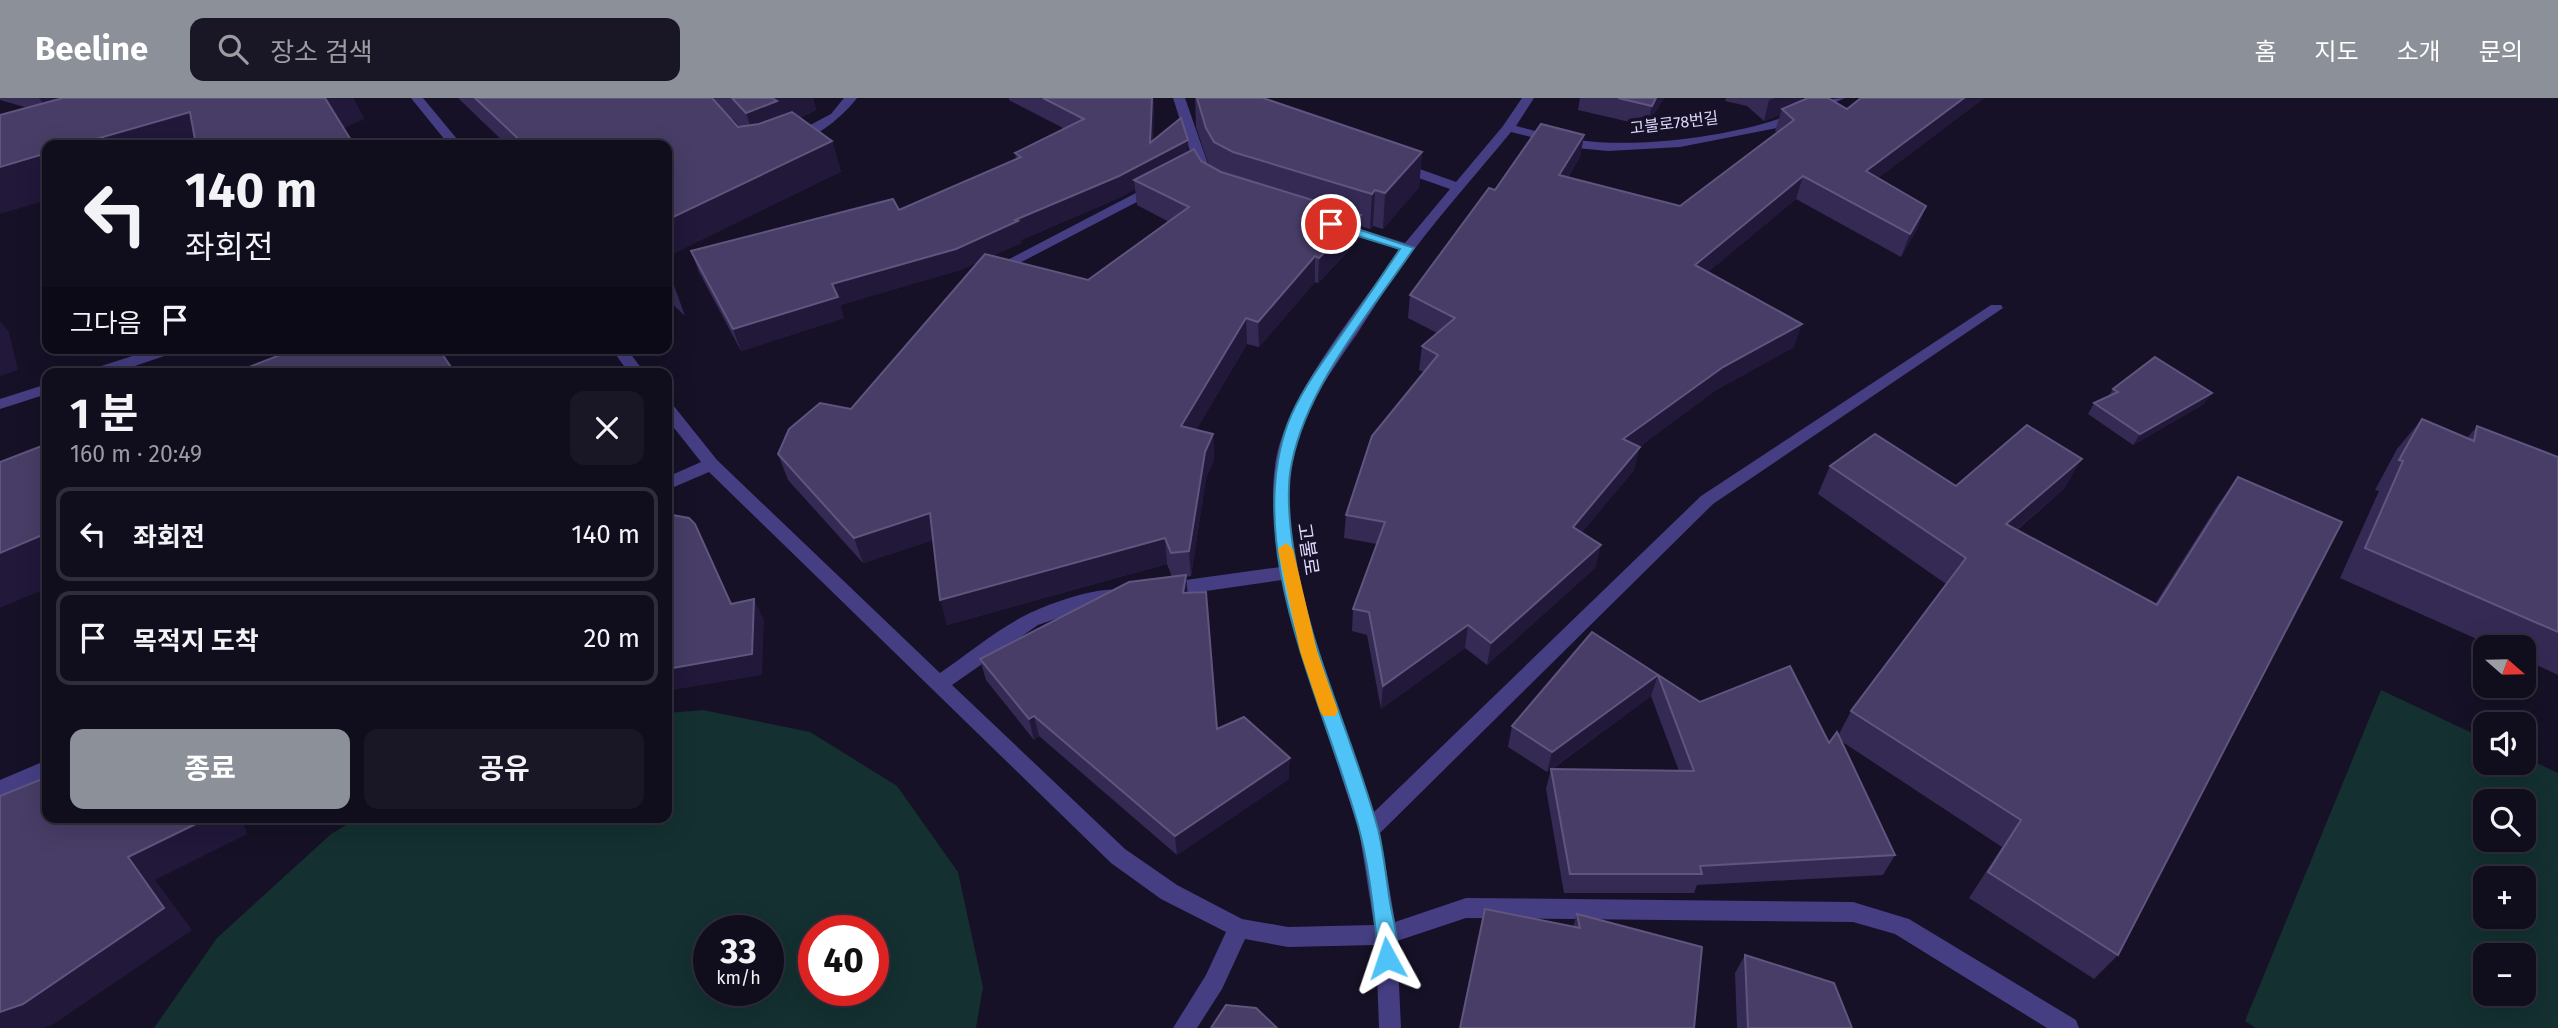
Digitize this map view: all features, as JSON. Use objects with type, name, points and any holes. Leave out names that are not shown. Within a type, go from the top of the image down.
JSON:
[{"type":"street","points":[[417,98],[452,140]]},
{"type":"street","points":[[785,141],[806,134],[835,117],[851,98]]},
{"type":"street","points":[[1179,98],[1186,170]]},
{"type":"street","name":"고불로","points":[[1390,1028],[1386,935],[1369,830],[1309,651],[1289,572],[1281,513],[1283,464],[1296,421],[1321,374],[1408,248],[1508,128],[1528,98]]},
{"type":"street","name":"고불로78번길","points":[[1508,128],[1576,144],[1608,147],[1680,143],[1773,125],[1839,98]]},
{"type":"street","points":[[1391,163],[1457,187]]},
{"type":"street","points":[[1186,170],[1218,186]]},
{"type":"street","points":[[1002,267],[1186,170]]},
{"type":"street","points":[[1318,220],[1408,248]]},
{"type":"street","points":[[1369,830],[1707,500],[1996,308]]},
{"type":"street","points":[[112,368],[155,354]]},
{"type":"street","points":[[623,354],[633,368]]},
{"type":"street","points":[[0,404],[42,391]]},
{"type":"street","points":[[672,415],[711,464],[1118,856],[1169,892],[1239,928],[1288,937],[1386,935],[1466,908],[1853,912],[1901,926],[2068,1028]]},
{"type":"street","points":[[672,482],[711,464]]},
{"type":"street","points":[[939,684],[1031,620],[1088,600],[1289,572]]},
{"type":"street","points":[[0,789],[42,770]]},
{"type":"street","points":[[1184,1028],[1214,982],[1239,928]]},
{"type":"green space","points":[[2381,690],[2473,733],[2473,775],[2536,775],[2536,763],[2558,773],[2558,1028],[2256,1028],[2245,1021]]},
{"type":"green space","points":[[703,710],[810,732],[897,786],[958,872],[983,987],[976,1028],[154,1028],[217,938],[331,834],[350,823],[672,823],[672,713]]},
{"type":"building","points":[[63,98],[325,98],[351,140],[195,140],[190,112],[92,140],[42,140],[42,154],[0,167],[0,115]]},
{"type":"building","points":[[475,98],[712,98],[738,127],[759,124],[792,112],[832,141],[672,218],[672,140],[520,140]]},
{"type":"building","points":[[732,98],[772,98],[777,101],[746,113]]},
{"type":"building","points":[[1043,98],[1152,98],[1150,143],[1181,118],[1188,140],[1119,176],[1015,220],[1018,221],[956,249],[832,284],[838,297],[733,329],[691,251],[893,199],[899,210],[1021,157],[1015,153],[1084,119]]},
{"type":"building","points":[[1197,98],[1263,98],[1422,152],[1385,193],[1375,190],[1372,194],[1233,152],[1214,142],[1206,128]]},
{"type":"building","points":[[1618,98],[1656,98],[1652,106]]},
{"type":"building","points":[[1808,98],[1828,98],[1847,109],[1861,98],[1964,98],[1866,171],[1926,206],[1910,234],[1803,176],[1695,265],[1802,324],[1723,367],[1623,439],[1640,447],[1573,527],[1601,545],[1491,643],[1468,625],[1383,686],[1369,612],[1353,609],[1385,522],[1346,515],[1372,436],[1438,355],[1422,346],[1455,318],[1410,295],[1489,188],[1495,190],[1541,124],[1584,135],[1559,175],[1680,206],[1794,120],[1782,109]]},
{"type":"building","points":[[1194,149],[1201,161],[1221,172],[1361,215],[1319,258],[1315,256],[1258,322],[1246,318],[1181,426],[1213,434],[1205,452],[1189,551],[1171,553],[1165,538],[940,600],[930,513],[854,538],[778,454],[789,429],[820,403],[851,409],[985,254],[1088,280],[1189,207],[1134,180]]},
{"type":"building","points":[[283,354],[442,354],[452,368],[247,368]]},
{"type":"building","points":[[2155,357],[2212,393],[2140,434],[2094,403],[2118,392],[2113,389]]},
{"type":"building","points":[[2422,419],[2474,441],[2477,426],[2558,457],[2558,632],[2365,548],[2403,461],[2399,460]]},
{"type":"building","points":[[2027,425],[2082,459],[2006,524],[2157,605],[2238,477],[2342,522],[2118,955],[1988,872],[2021,820],[1851,711],[1966,558],[1830,466],[1875,434],[1956,486]]},
{"type":"building","points":[[42,446],[42,535],[0,553],[0,462]]},
{"type":"building","points":[[672,515],[689,518],[695,524],[731,604],[754,599],[752,654],[672,668]]},
{"type":"building","points":[[1186,575],[1183,593],[1206,592],[1217,729],[1244,717],[1290,758],[1175,836],[1034,716],[1029,719],[980,659],[1129,582]]},
{"type":"building","points":[[1592,632],[1700,702],[1790,666],[1829,743],[1837,732],[1895,855],[1700,866],[1702,874],[1570,874],[1551,769],[1694,771],[1658,675],[1552,752],[1512,726]]},
{"type":"building","points":[[42,779],[42,823],[198,823],[128,857],[164,908],[23,1004],[0,1012],[0,796]]},
{"type":"building","points":[[1485,909],[1580,928],[1577,914],[1702,947],[1694,1028],[1460,1028]]},
{"type":"building","points":[[1745,955],[1834,983],[1852,1028],[1748,1028]]},
{"type":"building","points":[[1226,1005],[1256,1008],[1277,1028],[1211,1028]]},
{"type":"slow traffic","points":[[1286,549],[1289,572],[1309,651],[1329,711]]},
{"type":"route","points":[[1331,224],[1408,248],[1321,374],[1296,421],[1283,464],[1281,513],[1289,572],[1309,651],[1369,830],[1386,935],[1387,958]]}]
